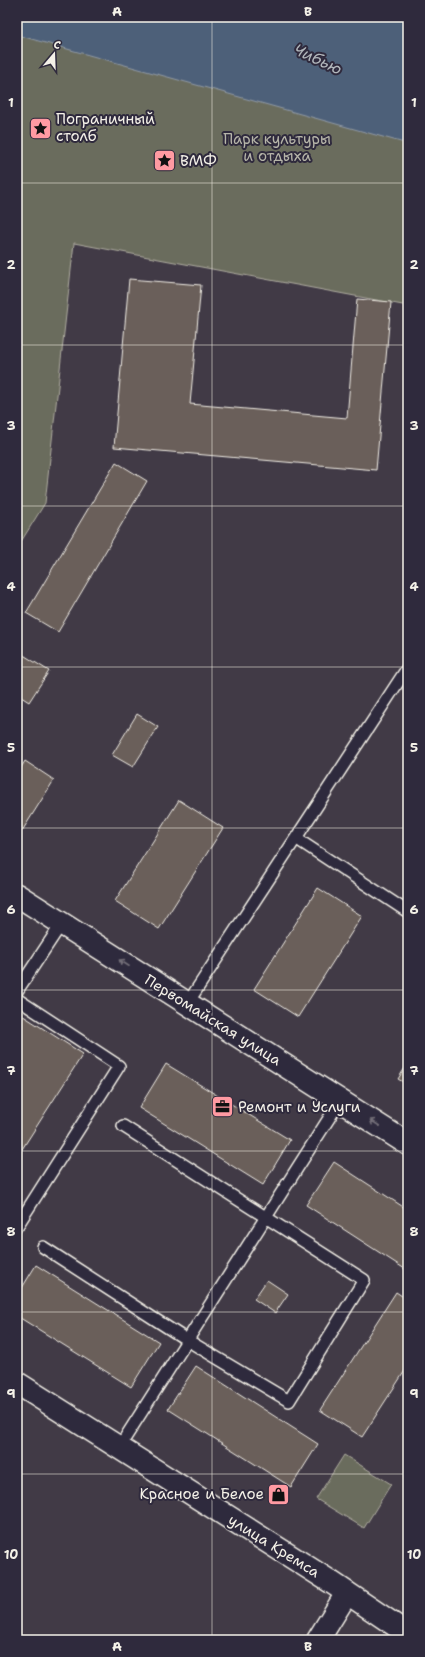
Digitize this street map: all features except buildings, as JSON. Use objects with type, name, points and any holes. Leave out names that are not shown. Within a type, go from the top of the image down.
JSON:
[{"type":"street","name":"Первомайская улица","points":[[17,895],[408,1144]]},
{"type":"street","name":"улица Кремса","points":[[17,1383],[347,1593],[408,1634]]},
{"type":"street","points":[[318,1640],[347,1593]]},
{"type":"lane","points":[[187,1004],[408,667]]},
{"type":"lane","points":[[296,839],[408,912]]},
{"type":"lane","points":[[17,991],[62,923]]},
{"type":"lane","points":[[17,999],[119,1066],[17,1226]]},
{"type":"lane","points":[[118,1448],[340,1101]]},
{"type":"lane","points":[[42,1247],[187,1340],[289,1400],[364,1280],[123,1126]]},
{"type":"green space","name":"Парк культуры и отдыха","points":[[17,17],[408,17],[408,306],[74,243],[45,503],[17,548]]},
{"type":"green space","points":[[344,1455],[391,1484],[364,1528],[316,1499]]},
{"type":"water","name":"Чибью","points":[[17,17],[408,17],[408,144],[17,35]]},
{"type":"place","name":"Пограничный столб","points":[[40,128]]},
{"type":"place","name":"ВМФ","points":[[164,161]]},
{"type":"place","name":"Ремонт и Услуги","points":[[222,1107]]},
{"type":"place","name":"Красное и Белое","points":[[279,1494]]}]
